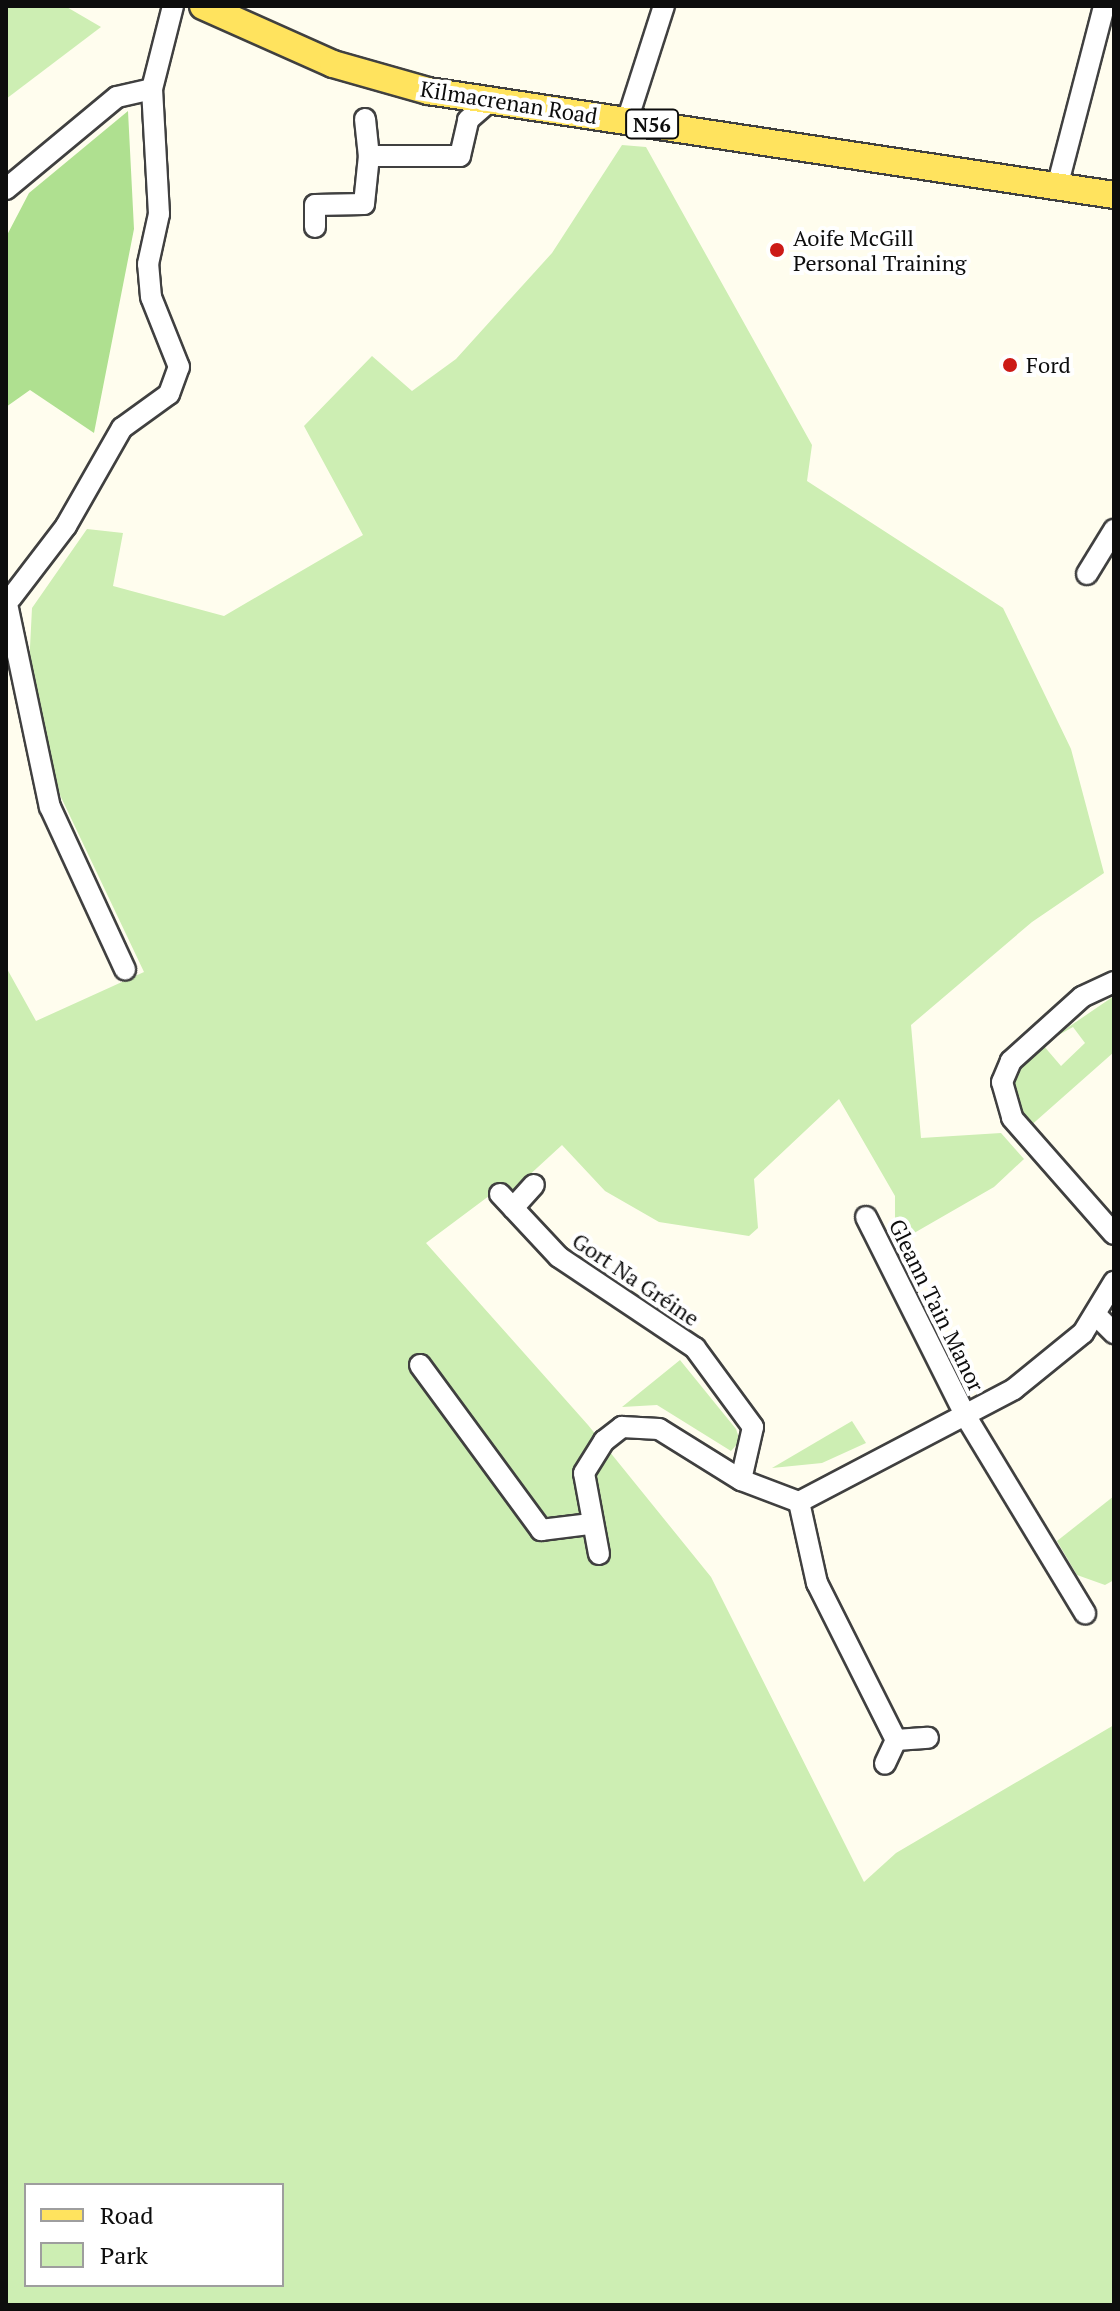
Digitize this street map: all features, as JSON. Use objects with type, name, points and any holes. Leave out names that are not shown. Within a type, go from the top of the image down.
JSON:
[{"type":"main road","name":"Kilmacrenan Road","points":[[203,6],[333,64],[490,101],[1114,195]]},
{"type":"street","points":[[125,969],[50,807],[20,691],[9,598],[66,526],[122,428],[169,394],[179,367],[151,297],[159,214],[152,89],[173,6]]},
{"type":"street","points":[[627,121],[664,6]]},
{"type":"street","points":[[1057,187],[1104,6]]},
{"type":"street","points":[[6,189],[117,97],[152,89]]},
{"type":"street","points":[[369,156],[460,156],[468,120],[490,101]]},
{"type":"street","points":[[315,227],[315,205],[364,204],[369,156],[365,119]]},
{"type":"street","points":[[1087,574],[1114,530]]},
{"type":"street","points":[[1114,982],[1082,997],[1011,1061],[1002,1082],[1012,1118],[1114,1234]]},
{"type":"street","name":"Gort Na Gréine","points":[[534,1185],[506,1201],[559,1257],[695,1348],[753,1427],[741,1480]]},
{"type":"street","name":"Gleann Tain Manor","points":[[866,1217],[965,1415],[1085,1613]]},
{"type":"street","name":"Gleann Tain Manor","points":[[965,1415],[1014,1389],[1098,1317],[1114,1282]]},
{"type":"street","points":[[1098,1317],[1114,1333]]},
{"type":"street","points":[[420,1365],[541,1530],[589,1524]]},
{"type":"street","points":[[599,1554],[589,1524],[584,1473],[604,1441],[622,1427],[659,1429],[741,1480],[799,1502],[965,1415]]},
{"type":"street","points":[[799,1502],[817,1583],[896,1740]]},
{"type":"street","points":[[896,1740],[928,1738]]},
{"type":"street","points":[[885,1764],[896,1740]]},
{"type":"green space","points":[[6,6],[65,6],[101,27],[6,99]]},
{"type":"green space","points":[[128,111],[134,229],[94,433],[30,390],[6,407],[6,237],[29,193]]},
{"type":"green space","points":[[622,145],[646,147],[812,445],[807,481],[1003,608],[1071,749],[1104,873],[1032,922],[911,1025],[921,1138],[1001,1133],[1024,1159],[994,1187],[895,1244],[895,1196],[839,1099],[754,1179],[758,1228],[749,1236],[659,1222],[605,1191],[562,1145],[513,1190],[497,1190],[426,1243],[588,1425],[711,1577],[864,1882],[896,1853],[1114,1725],[1114,2305],[6,2305],[6,967],[36,1021],[144,972],[60,795],[29,667],[32,608],[87,529],[123,533],[113,586],[224,616],[363,535],[304,426],[372,356],[412,391],[456,359],[552,253]]},
{"type":"green space","points":[[1114,996],[1114,1052],[1028,1128],[1010,1100],[1013,1075],[1043,1045],[1061,1066],[1085,1043],[1073,1027],[1048,1041]]},
{"type":"green space","points":[[680,1360],[736,1429],[740,1441],[731,1451],[657,1405],[622,1407]]},
{"type":"green space","points":[[852,1421],[866,1443],[822,1463],[772,1468]]},
{"type":"green space","points":[[1114,1496],[1114,1580],[1105,1585],[1077,1575],[1057,1541]]},
{"type":"place","name":"Aoife McGill Personal Training","points":[[777,250]]},
{"type":"place","name":"Ford","points":[[1010,365]]}]
